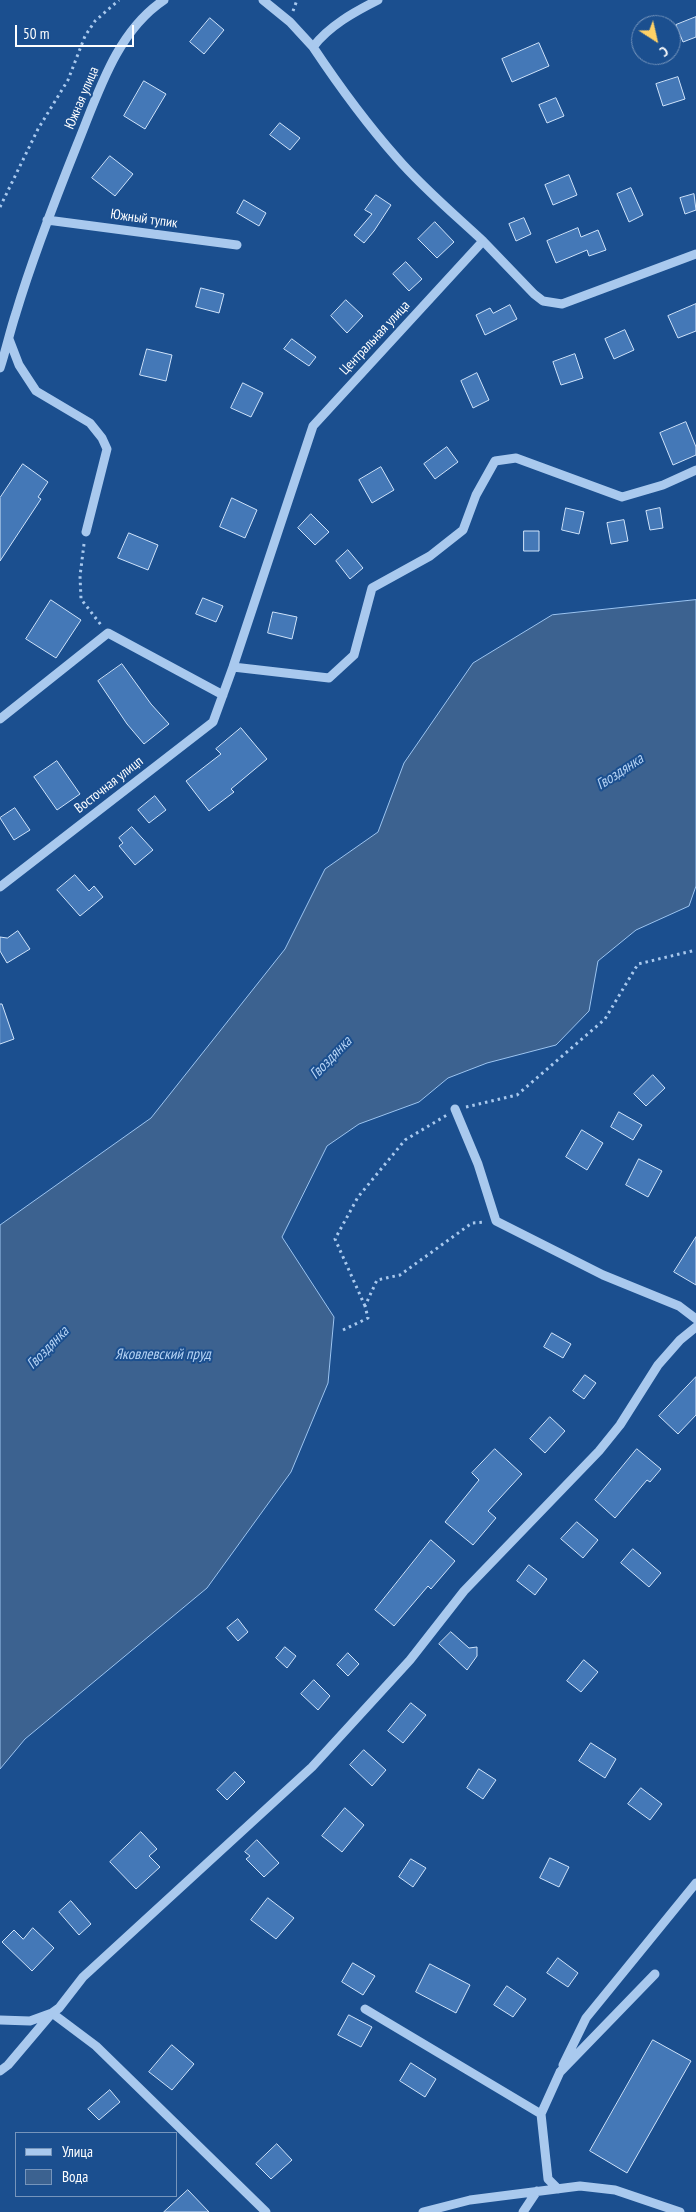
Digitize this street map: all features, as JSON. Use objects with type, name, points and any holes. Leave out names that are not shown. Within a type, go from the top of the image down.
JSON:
[{"type":"street","name":"Южная улица","points":[[47,220],[117,52],[150,10],[164,0]]},
{"type":"street","points":[[263,0],[290,22],[313,47],[355,108],[425,188],[483,241],[534,294],[544,300],[562,304],[696,254]]},
{"type":"street","points":[[313,47],[319,39],[353,12],[378,0]]},
{"type":"street","name":"Южный тупик","points":[[47,220],[237,245]]},
{"type":"street","points":[[0,368],[15,314],[47,220]]},
{"type":"street","name":"Центральная улица","points":[[222,695],[313,426],[483,241]]},
{"type":"street","points":[[9,339],[19,366],[36,391],[90,423],[102,438],[107,449],[86,532]]},
{"type":"street","points":[[233,667],[329,678],[354,656],[372,588],[430,556],[463,530],[476,495],[495,461],[516,458],[622,498],[663,486],[696,470]]},
{"type":"street","points":[[0,719],[108,633],[222,695]]},
{"type":"street","name":"Восточная улицп","points":[[0,887],[213,722],[222,695]]},
{"type":"street","points":[[455,1109],[478,1164],[496,1221],[603,1275],[679,1306],[696,1319]]},
{"type":"street","points":[[0,2071],[8,2065],[52,2013],[59,2008],[83,1977],[312,1767],[410,1660],[464,1591],[599,1451],[620,1426],[658,1365],[680,1340],[696,1327]]},
{"type":"street","points":[[558,2189],[548,2179],[541,2114],[586,2018],[696,1883]]},
{"type":"street","points":[[560,2072],[655,1974]]},
{"type":"street","points":[[365,2009],[541,2114]]},
{"type":"street","points":[[0,2020],[30,2021],[52,2013]]},
{"type":"street","points":[[52,2013],[96,2046],[266,2212]]},
{"type":"street","points":[[423,2212],[438,2210],[470,2200],[580,2186],[615,2190],[660,2209],[680,2212]]},
{"type":"street","points":[[523,2212],[537,2191]]},
{"type":"path","points":[[0,206],[38,129],[68,80],[85,36],[95,21],[119,0]]},
{"type":"path","points":[[86,532],[80,576],[81,599],[93,617],[108,633]]},
{"type":"path","points":[[343,1330],[368,1318],[365,1306],[335,1239],[358,1197],[404,1140],[455,1109],[517,1095],[605,1019],[638,964],[696,950]]},
{"type":"path","points":[[365,1306],[377,1280],[400,1275],[472,1223],[496,1221]]},
{"type":"water","name":"Яковлевский пруд","points":[[696,600],[696,886],[689,906],[636,930],[598,961],[589,1011],[556,1045],[487,1063],[448,1078],[419,1102],[359,1124],[327,1146],[282,1237],[334,1317],[328,1383],[291,1472],[207,1588],[25,1739],[0,1769],[0,1225],[151,1118],[285,949],[325,869],[378,832],[404,763],[473,663],[552,615]]},
{"type":"building","points":[[696,17],[696,37],[683,42],[681,23]]},
{"type":"building","points":[[210,18],[224,30],[204,54],[190,42]]},
{"type":"building","points":[[539,43],[549,66],[512,82],[502,59]]},
{"type":"building","points":[[678,77],[685,99],[663,106],[656,84]]},
{"type":"building","points":[[144,81],[166,94],[145,129],[124,116]]},
{"type":"building","points":[[556,98],[564,116],[547,123],[539,105]]},
{"type":"building","points":[[280,123],[300,138],[290,150],[270,135]]},
{"type":"building","points":[[110,156],[133,174],[115,196],[92,178]]},
{"type":"building","points":[[569,175],[577,195],[553,205],[545,185]]},
{"type":"building","points":[[631,188],[643,215],[629,222],[617,194]]},
{"type":"building","points":[[694,194],[696,210],[685,214],[680,198]]},
{"type":"building","points":[[376,195],[391,205],[364,243],[354,235],[372,214],[365,210]]},
{"type":"building","points":[[244,200],[266,213],[259,226],[237,213]]},
{"type":"building","points":[[524,218],[531,234],[516,241],[509,224]]},
{"type":"building","points":[[435,222],[454,242],[437,258],[418,239]]},
{"type":"building","points":[[578,228],[581,237],[598,230],[606,250],[589,256],[587,250],[556,263],[547,241]]},
{"type":"building","points":[[406,262],[422,279],[409,291],[393,274]]},
{"type":"building","points":[[201,288],[224,294],[219,313],[196,307]]},
{"type":"building","points":[[346,300],[363,316],[347,333],[331,316]]},
{"type":"building","points":[[696,304],[696,331],[678,338],[668,316]]},
{"type":"building","points":[[510,305],[517,319],[485,335],[476,315],[490,308],[493,313]]},
{"type":"building","points":[[625,330],[634,350],[614,359],[605,339]]},
{"type":"building","points":[[292,339],[316,357],[309,366],[284,349]]},
{"type":"building","points":[[147,349],[172,355],[166,381],[140,375]]},
{"type":"building","points":[[575,354],[583,378],[561,385],[553,362]]},
{"type":"building","points":[[477,373],[489,400],[473,408],[461,381]]},
{"type":"building","points":[[243,383],[263,393],[251,417],[231,408]]},
{"type":"building","points":[[686,422],[696,447],[696,455],[673,465],[660,433]]},
{"type":"building","points":[[447,447],[458,462],[435,479],[424,464]]},
{"type":"building","points":[[23,464],[48,482],[38,497],[41,499],[0,561],[0,498]]},
{"type":"building","points":[[381,467],[394,490],[372,503],[359,480]]},
{"type":"building","points":[[232,498],[257,510],[245,538],[220,527]]},
{"type":"building","points":[[566,508],[584,512],[579,534],[562,530]]},
{"type":"building","points":[[660,508],[663,528],[650,530],[646,511]]},
{"type":"building","points":[[311,514],[329,532],[315,545],[298,528]]},
{"type":"building","points":[[624,520],[628,541],[611,544],[607,523]]},
{"type":"building","points":[[524,531],[539,531],[539,551],[524,551]]},
{"type":"building","points":[[129,533],[158,545],[148,570],[118,558]]},
{"type":"building","points":[[348,550],[363,568],[350,579],[336,561]]},
{"type":"building","points":[[203,598],[223,606],[216,622],[196,614]]},
{"type":"building","points":[[51,600],[81,620],[56,658],[26,639]]},
{"type":"building","points":[[273,612],[297,617],[292,639],[268,633]]},
{"type":"building","points":[[122,664],[151,704],[169,724],[144,744],[127,724],[98,681]]},
{"type":"building","points":[[241,728],[267,759],[231,789],[234,792],[209,811],[186,781],[221,754],[216,749]]},
{"type":"building","points":[[57,761],[80,794],[57,810],[34,777]]},
{"type":"building","points":[[155,796],[166,810],[149,823],[138,810]]},
{"type":"building","points":[[15,808],[30,830],[14,840],[0,818]]},
{"type":"building","points":[[132,827],[153,850],[135,865],[119,846],[123,843],[119,838]]},
{"type":"building","points":[[75,875],[89,891],[94,886],[103,897],[80,916],[57,890]]},
{"type":"building","points":[[18,931],[30,949],[7,963],[0,951],[0,937],[7,938]]},
{"type":"building","points":[[0,1004],[2,1004],[14,1039],[0,1044]]},
{"type":"building","points":[[653,1075],[665,1088],[646,1106],[634,1094]]},
{"type":"building","points":[[619,1112],[642,1125],[633,1140],[611,1127]]},
{"type":"building","points":[[582,1130],[603,1143],[587,1170],[566,1157]]},
{"type":"building","points":[[639,1159],[662,1171],[648,1197],[626,1185]]},
{"type":"building","points":[[696,1237],[696,1285],[674,1272]]},
{"type":"building","points":[[552,1333],[571,1344],[563,1358],[544,1347]]},
{"type":"building","points":[[585,1375],[596,1383],[584,1399],[573,1391]]},
{"type":"building","points":[[696,1377],[696,1415],[678,1434],[659,1416]]},
{"type":"building","points":[[550,1417],[565,1431],[545,1453],[530,1439]]},
{"type":"building","points":[[495,1449],[522,1474],[488,1511],[496,1518],[473,1545],[445,1522],[479,1480],[472,1473]]},
{"type":"building","points":[[637,1449],[661,1469],[650,1482],[647,1480],[615,1518],[595,1500]]},
{"type":"building","points":[[577,1522],[598,1540],[583,1558],[561,1539]]},
{"type":"building","points":[[431,1540],[455,1561],[431,1589],[428,1586],[394,1626],[375,1610]]},
{"type":"building","points":[[633,1549],[661,1573],[649,1587],[621,1563]]},
{"type":"building","points":[[529,1565],[547,1579],[535,1595],[517,1581]]},
{"type":"building","points":[[238,1619],[248,1632],[238,1641],[227,1628]]},
{"type":"building","points":[[451,1632],[469,1648],[477,1647],[477,1656],[467,1670],[439,1644]]},
{"type":"building","points":[[285,1647],[296,1656],[287,1668],[276,1658]]},
{"type":"building","points":[[348,1653],[359,1664],[348,1676],[337,1665]]},
{"type":"building","points":[[584,1660],[598,1672],[581,1692],[567,1681]]},
{"type":"building","points":[[314,1680],[330,1696],[318,1710],[301,1694]]},
{"type":"building","points":[[411,1703],[426,1715],[403,1743],[388,1731]]},
{"type":"building","points":[[591,1743],[616,1759],[605,1778],[579,1761]]},
{"type":"building","points":[[364,1750],[386,1770],[372,1786],[350,1765]]},
{"type":"building","points":[[479,1769],[496,1780],[483,1799],[467,1788]]},
{"type":"building","points":[[235,1772],[245,1782],[227,1800],[217,1790]]},
{"type":"building","points":[[641,1788],[662,1804],[650,1820],[628,1804]]},
{"type":"building","points":[[345,1808],[364,1825],[342,1852],[322,1836]]},
{"type":"building","points":[[141,1832],[157,1849],[149,1856],[160,1867],[136,1889],[110,1862]]},
{"type":"building","points":[[257,1840],[279,1863],[264,1877],[246,1859],[250,1856],[245,1852]]},
{"type":"building","points":[[550,1858],[569,1867],[559,1887],[540,1878]]},
{"type":"building","points":[[411,1859],[426,1868],[413,1887],[399,1877]]},
{"type":"building","points":[[268,1898],[294,1918],[276,1939],[251,1920]]},
{"type":"building","points":[[71,1901],[91,1924],[79,1935],[59,1912]]},
{"type":"building","points":[[33,1928],[54,1948],[32,1971],[2,1942],[14,1930],[23,1939]]},
{"type":"building","points":[[558,1958],[578,1973],[568,1987],[547,1973]]},
{"type":"building","points":[[353,1963],[375,1976],[363,1995],[342,1982]]},
{"type":"building","points":[[430,1964],[470,1985],[456,2013],[416,1992]]},
{"type":"building","points":[[507,1986],[526,1999],[513,2017],[494,2005]]},
{"type":"building","points":[[349,2015],[372,2027],[361,2047],[338,2035]]},
{"type":"building","points":[[653,2040],[691,2061],[627,2173],[590,2151]]},
{"type":"building","points":[[172,2045],[194,2064],[172,2090],[149,2072]]},
{"type":"building","points":[[411,2063],[436,2079],[425,2097],[400,2081]]},
{"type":"building","points":[[110,2090],[120,2102],[99,2120],[88,2109]]},
{"type":"building","points":[[277,2144],[292,2160],[271,2179],[256,2164]]},
{"type":"building","points":[[188,2190],[209,2212],[164,2212]]},
{"type":"water label","name":"Гвоздянка","points":[[620,772]]},
{"type":"water label","name":"Гвоздянка","points":[[331,1058]]},
{"type":"water label","name":"Гвоздянка","points":[[48,1348]]}]
